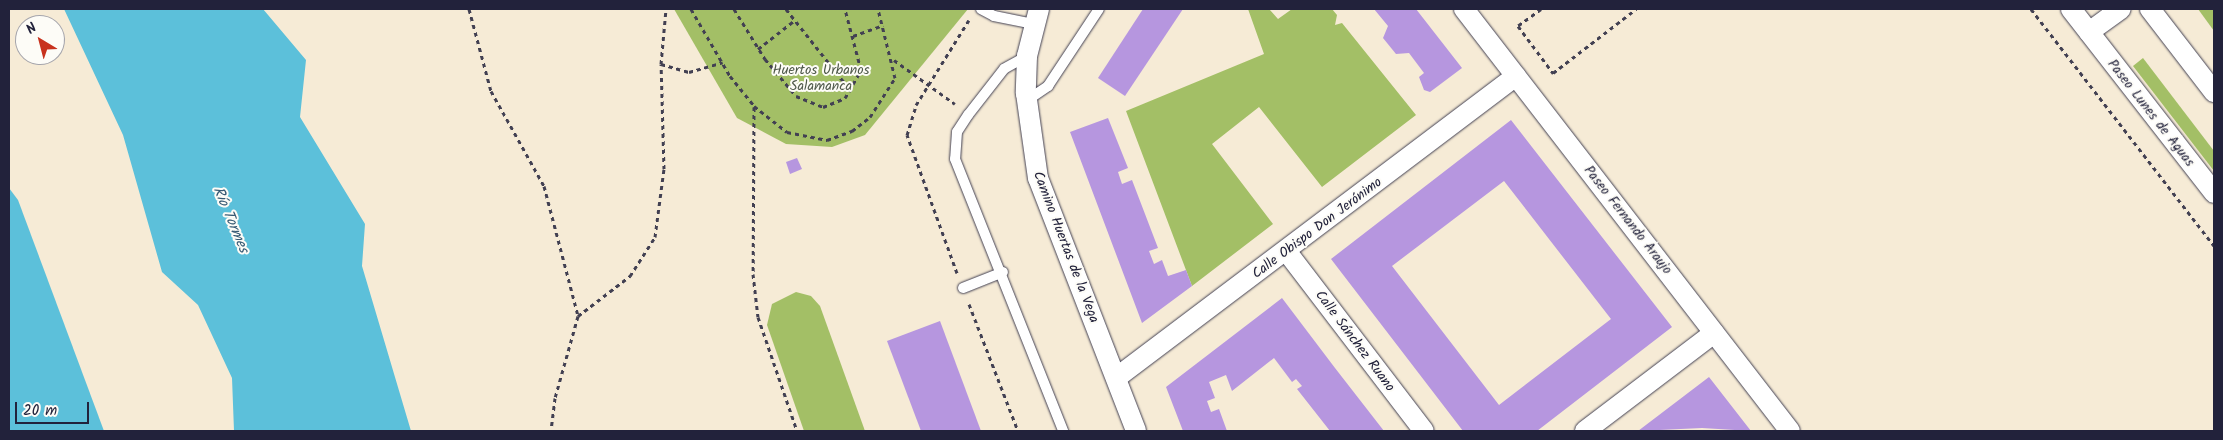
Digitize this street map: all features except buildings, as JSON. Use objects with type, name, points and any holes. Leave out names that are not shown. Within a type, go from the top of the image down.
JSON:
[{"type":"street","name":"Paseo Fernando Araujo","points":[[1464,9],[1790,431]]},
{"type":"street","name":"Paseo Lunes de Aguas","points":[[2071,9],[2214,193]]},
{"type":"street","points":[[2089,32],[2121,9]]},
{"type":"street","points":[[2150,9],[2214,92]]},
{"type":"street","name":"Camino Huertas de la Vega","points":[[1037,16],[1027,56],[1026,101],[1038,178],[1136,431]]},
{"type":"street","name":"Calle Obispo Don Jerónimo","points":[[1116,378],[1287,252],[1516,76]]},
{"type":"street","name":"Calle Sánchez Ruano","points":[[1287,252],[1424,431]]},
{"type":"street","points":[[1585,431],[1714,333]]},
{"type":"lane","points":[[981,9],[994,16],[1037,16]]},
{"type":"lane","points":[[1026,101],[1048,86],[1099,9]]},
{"type":"lane","points":[[1027,56],[1004,69],[968,115],[954,145],[959,167],[1003,272],[1063,431]]},
{"type":"lane","points":[[963,288],[1003,272]]},
{"type":"path","points":[[469,9],[491,91],[544,186],[578,316],[555,398],[551,431]]},
{"type":"path","points":[[578,316],[630,276],[655,237],[664,169],[661,64],[666,9]]},
{"type":"path","points":[[691,9],[722,62],[754,106],[787,132],[827,140],[852,131],[875,111],[894,78],[893,59],[878,9]]},
{"type":"path","points":[[734,9],[758,49],[796,96],[810,105],[834,104],[851,91],[861,70],[854,36],[845,9]]},
{"type":"path","points":[[786,9],[851,91]]},
{"type":"path","points":[[1541,9],[1518,26],[1554,73],[1636,9]]},
{"type":"path","points":[[2031,9],[2214,246]]},
{"type":"path","points":[[972,16],[929,83],[912,114],[908,147],[1018,431]]},
{"type":"path","points":[[758,49],[795,20]]},
{"type":"path","points":[[854,36],[884,25]]},
{"type":"path","points":[[893,59],[929,83],[956,105]]},
{"type":"path","points":[[661,64],[689,72],[722,62]]},
{"type":"path","points":[[754,106],[753,274],[758,317],[797,431]]},
{"type":"green space","name":"Huertos Urbanos Salamanca","points":[[674,9],[968,9],[865,135],[832,147],[786,144],[737,118]]},
{"type":"green space","points":[[1248,9],[1269,9],[1278,19],[1292,9],[1332,9],[1337,15],[1335,25],[1342,23],[1416,115],[1322,187],[1259,107],[1212,144],[1273,224],[1192,286],[1126,111],[1264,54]]},
{"type":"green space","points":[[2198,9],[2214,9],[2214,31]]},
{"type":"green space","points":[[2143,58],[2214,151],[2214,171],[2133,66]]},
{"type":"green space","points":[[796,292],[811,296],[820,306],[865,431],[804,431],[767,325],[772,304]]},
{"type":"water","name":"Río Tormes","points":[[64,9],[263,9],[306,60],[300,117],[365,224],[362,266],[411,431],[234,431],[232,378],[198,305],[162,272],[123,135]]},
{"type":"water","points":[[9,188],[18,200],[104,431],[9,431]]}]
